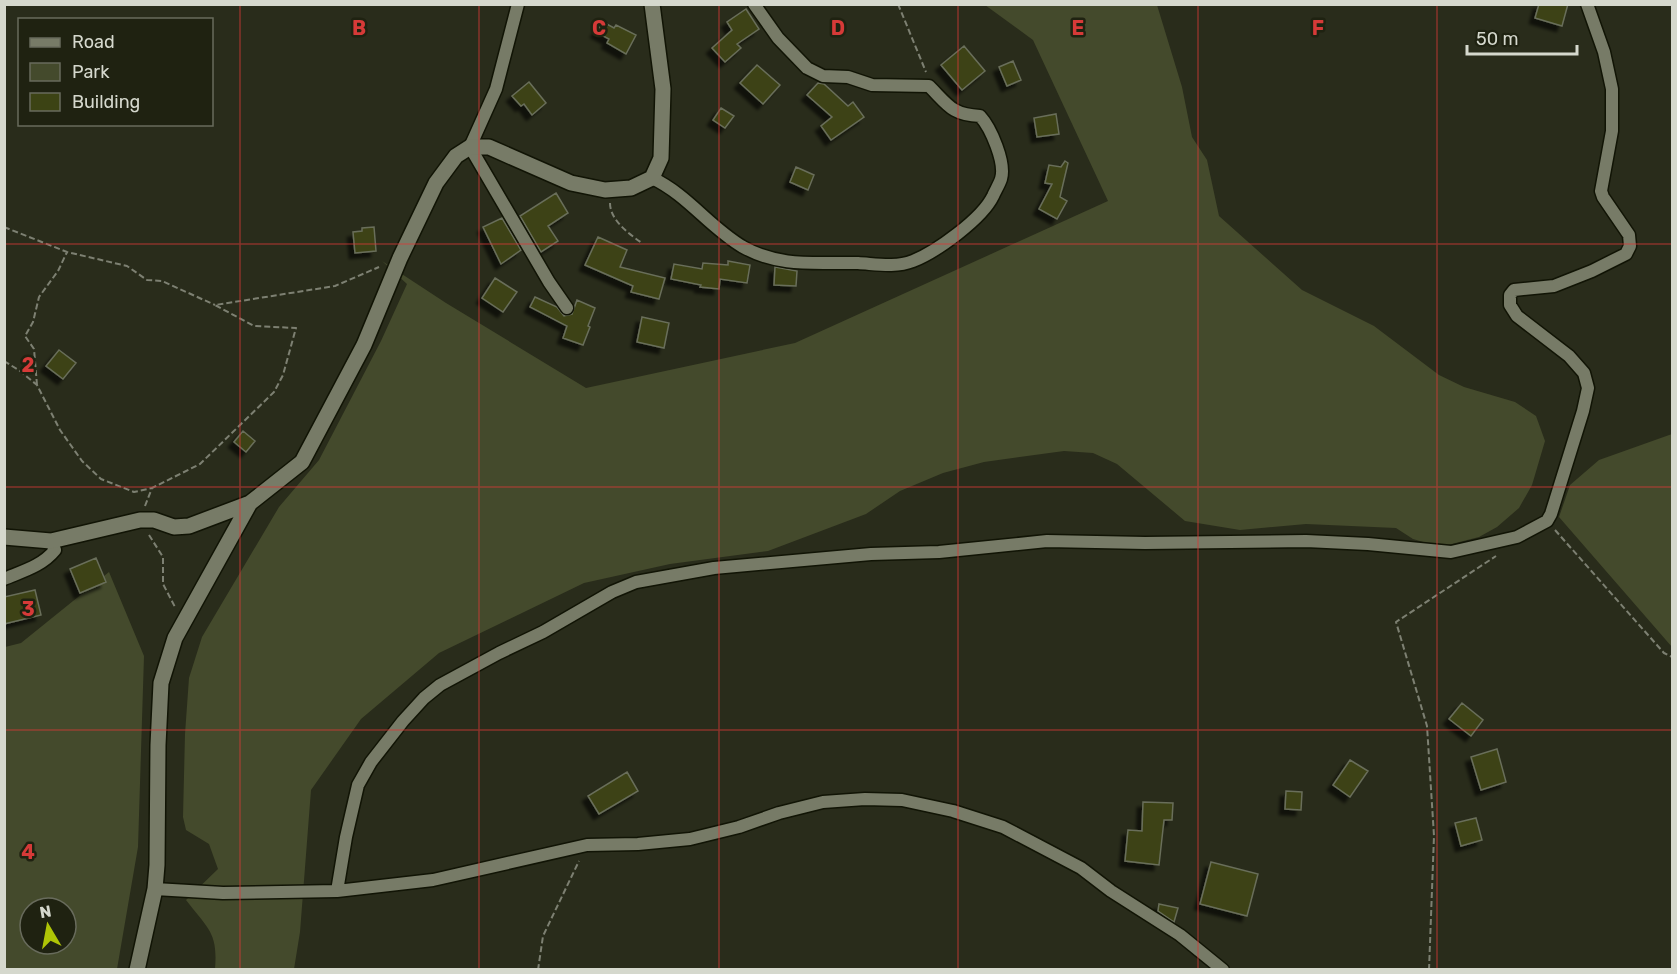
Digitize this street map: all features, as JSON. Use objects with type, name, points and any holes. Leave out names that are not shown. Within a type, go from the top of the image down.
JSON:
[{"type":"street","points":[[470,147],[496,89],[518,4]]},
{"type":"street","points":[[4,537],[51,541],[140,520],[154,520],[174,527],[189,526],[250,503],[302,462],[364,345],[400,258],[436,183],[456,156],[470,147],[489,147],[571,183],[605,190],[632,188],[652,178],[661,158],[663,89],[652,4]]},
{"type":"street","points":[[652,178],[671,187],[724,235],[764,257],[794,264],[857,263],[890,266],[912,262],[949,240],[978,216],[991,200],[1002,178],[1001,160],[987,124],[980,116],[955,112],[929,86],[872,85],[848,77],[822,76],[807,68],[778,38],[754,4]]},
{"type":"street","points":[[337,891],[358,785],[371,762],[424,699],[450,680],[543,632],[612,592],[636,582],[714,568],[871,554],[939,552],[1047,541],[1144,543],[1306,541],[1451,552],[1517,537],[1547,520],[1551,514],[1583,411],[1588,388],[1584,373],[1569,356],[1517,316],[1510,305],[1509,295],[1514,290],[1554,286],[1592,271],[1626,254],[1630,246],[1629,235],[1601,191],[1612,131],[1612,89],[1604,52],[1587,4]]},
{"type":"street","points":[[470,147],[549,282],[567,308]]},
{"type":"street","points":[[137,969],[155,889],[161,683],[176,638],[250,503]]},
{"type":"street","points":[[4,579],[49,558],[55,550],[51,541]]},
{"type":"street","points":[[155,889],[223,893],[337,891],[433,880],[587,845],[638,844],[690,839],[823,802],[865,799],[902,800],[953,811],[1002,827],[1082,867],[1111,891],[1180,935],[1223,969]]},
{"type":"path","points":[[898,4],[923,63],[929,86]]},
{"type":"path","points":[[605,190],[610,200],[610,210],[628,233],[642,243]]},
{"type":"path","points":[[4,227],[67,252],[127,267],[147,280],[162,281],[215,305],[254,327],[296,328],[283,375],[274,392],[200,464],[152,488],[134,492],[101,479],[82,461],[66,438],[37,385],[4,361]]},
{"type":"path","points":[[37,385],[34,349],[25,336],[33,322],[39,297],[58,271],[67,252]]},
{"type":"path","points":[[215,305],[335,286],[378,267]]},
{"type":"path","points":[[152,488],[140,520],[163,557],[163,584],[176,609]]},
{"type":"path","points":[[1547,520],[1664,653],[1672,657]]},
{"type":"path","points":[[1430,969],[1434,836],[1427,726],[1396,622],[1502,552]]},
{"type":"path","points":[[538,969],[543,936],[587,845]]},
{"type":"green space","points":[[985,5],[1157,5],[1182,87],[1192,137],[1207,160],[1219,216],[1302,290],[1374,326],[1439,375],[1464,387],[1515,402],[1536,416],[1545,441],[1532,485],[1519,508],[1497,527],[1479,537],[1440,547],[1413,539],[1396,528],[1306,524],[1240,530],[1185,521],[1117,464],[1093,453],[1064,451],[984,462],[943,473],[900,491],[866,514],[768,551],[670,564],[584,583],[439,653],[361,719],[311,790],[300,932],[294,969],[215,969],[213,939],[206,925],[186,900],[218,869],[209,844],[186,830],[183,817],[189,678],[202,637],[279,507],[319,460],[381,341],[407,284],[382,261],[446,303],[586,388],[795,343],[1108,201],[1033,40]]},
{"type":"green space","points":[[1672,434],[1672,647],[1559,517],[1570,485],[1599,460]]},
{"type":"green space","points":[[109,572],[144,656],[138,847],[117,969],[5,970],[5,647],[21,643]]},
{"type":"building","points":[[1539,4],[1568,4],[1562,26],[1535,18]]},
{"type":"building","points":[[746,9],[759,29],[737,44],[741,48],[725,62],[712,48],[732,30],[727,22]]},
{"type":"building","points":[[603,22],[614,28],[616,25],[636,35],[626,54],[607,43],[609,39],[596,32]]},
{"type":"building","points":[[964,46],[985,71],[962,90],[941,65]]},
{"type":"building","points":[[1013,61],[1021,80],[1007,86],[999,67]]},
{"type":"building","points":[[757,65],[780,85],[763,104],[740,83]]},
{"type":"building","points":[[529,82],[546,103],[532,115],[524,104],[521,106],[512,96]]},
{"type":"building","points":[[818,83],[824,84],[848,106],[853,102],[864,117],[831,140],[821,126],[832,117],[807,95]]},
{"type":"building","points":[[721,108],[734,116],[725,128],[713,120]]},
{"type":"building","points":[[1056,114],[1059,134],[1037,137],[1034,118]]},
{"type":"building","points":[[1065,161],[1068,163],[1060,197],[1067,201],[1057,219],[1039,209],[1052,184],[1045,183],[1049,165],[1061,167]]},
{"type":"building","points":[[796,167],[814,175],[808,190],[790,182]]},
{"type":"building","points":[[556,193],[568,213],[548,226],[558,241],[541,252],[520,216]]},
{"type":"building","points":[[502,218],[521,250],[501,264],[483,227]]},
{"type":"building","points":[[374,227],[376,251],[355,253],[353,232],[362,231],[362,228]]},
{"type":"building","points":[[598,237],[627,250],[620,267],[665,278],[659,299],[631,292],[633,286],[585,265]]},
{"type":"building","points":[[728,261],[750,265],[747,283],[720,279],[719,289],[700,287],[701,285],[671,279],[674,264],[702,269],[703,263],[728,265]]},
{"type":"building","points":[[775,267],[797,271],[796,286],[774,285]]},
{"type":"building","points":[[495,278],[517,292],[503,312],[482,298]]},
{"type":"building","points":[[535,297],[557,307],[564,316],[572,314],[577,300],[595,308],[583,345],[563,338],[567,326],[530,307]]},
{"type":"building","points":[[642,317],[669,323],[664,348],[637,342]]},
{"type":"building","points":[[59,350],[76,363],[63,379],[46,366]]},
{"type":"building","points":[[243,431],[255,441],[246,452],[234,442]]},
{"type":"building","points":[[96,558],[106,582],[80,593],[70,569]]},
{"type":"building","points":[[35,590],[41,615],[4,624],[4,597]]},
{"type":"building","points":[[1462,703],[1483,720],[1471,736],[1449,719]]},
{"type":"building","points":[[1497,749],[1506,782],[1481,790],[1471,757]]},
{"type":"building","points":[[1350,760],[1368,771],[1350,797],[1333,785]]},
{"type":"building","points":[[627,772],[638,791],[599,814],[588,796]]},
{"type":"building","points":[[1286,791],[1302,792],[1301,810],[1285,809]]},
{"type":"building","points":[[1143,802],[1173,803],[1172,820],[1164,820],[1159,865],[1125,861],[1128,830],[1142,831]]},
{"type":"building","points":[[1476,818],[1482,840],[1461,846],[1455,823]]},
{"type":"building","points":[[1211,862],[1258,874],[1247,916],[1200,904]]},
{"type":"building","points":[[1159,904],[1178,908],[1174,922],[1158,911]]}]
